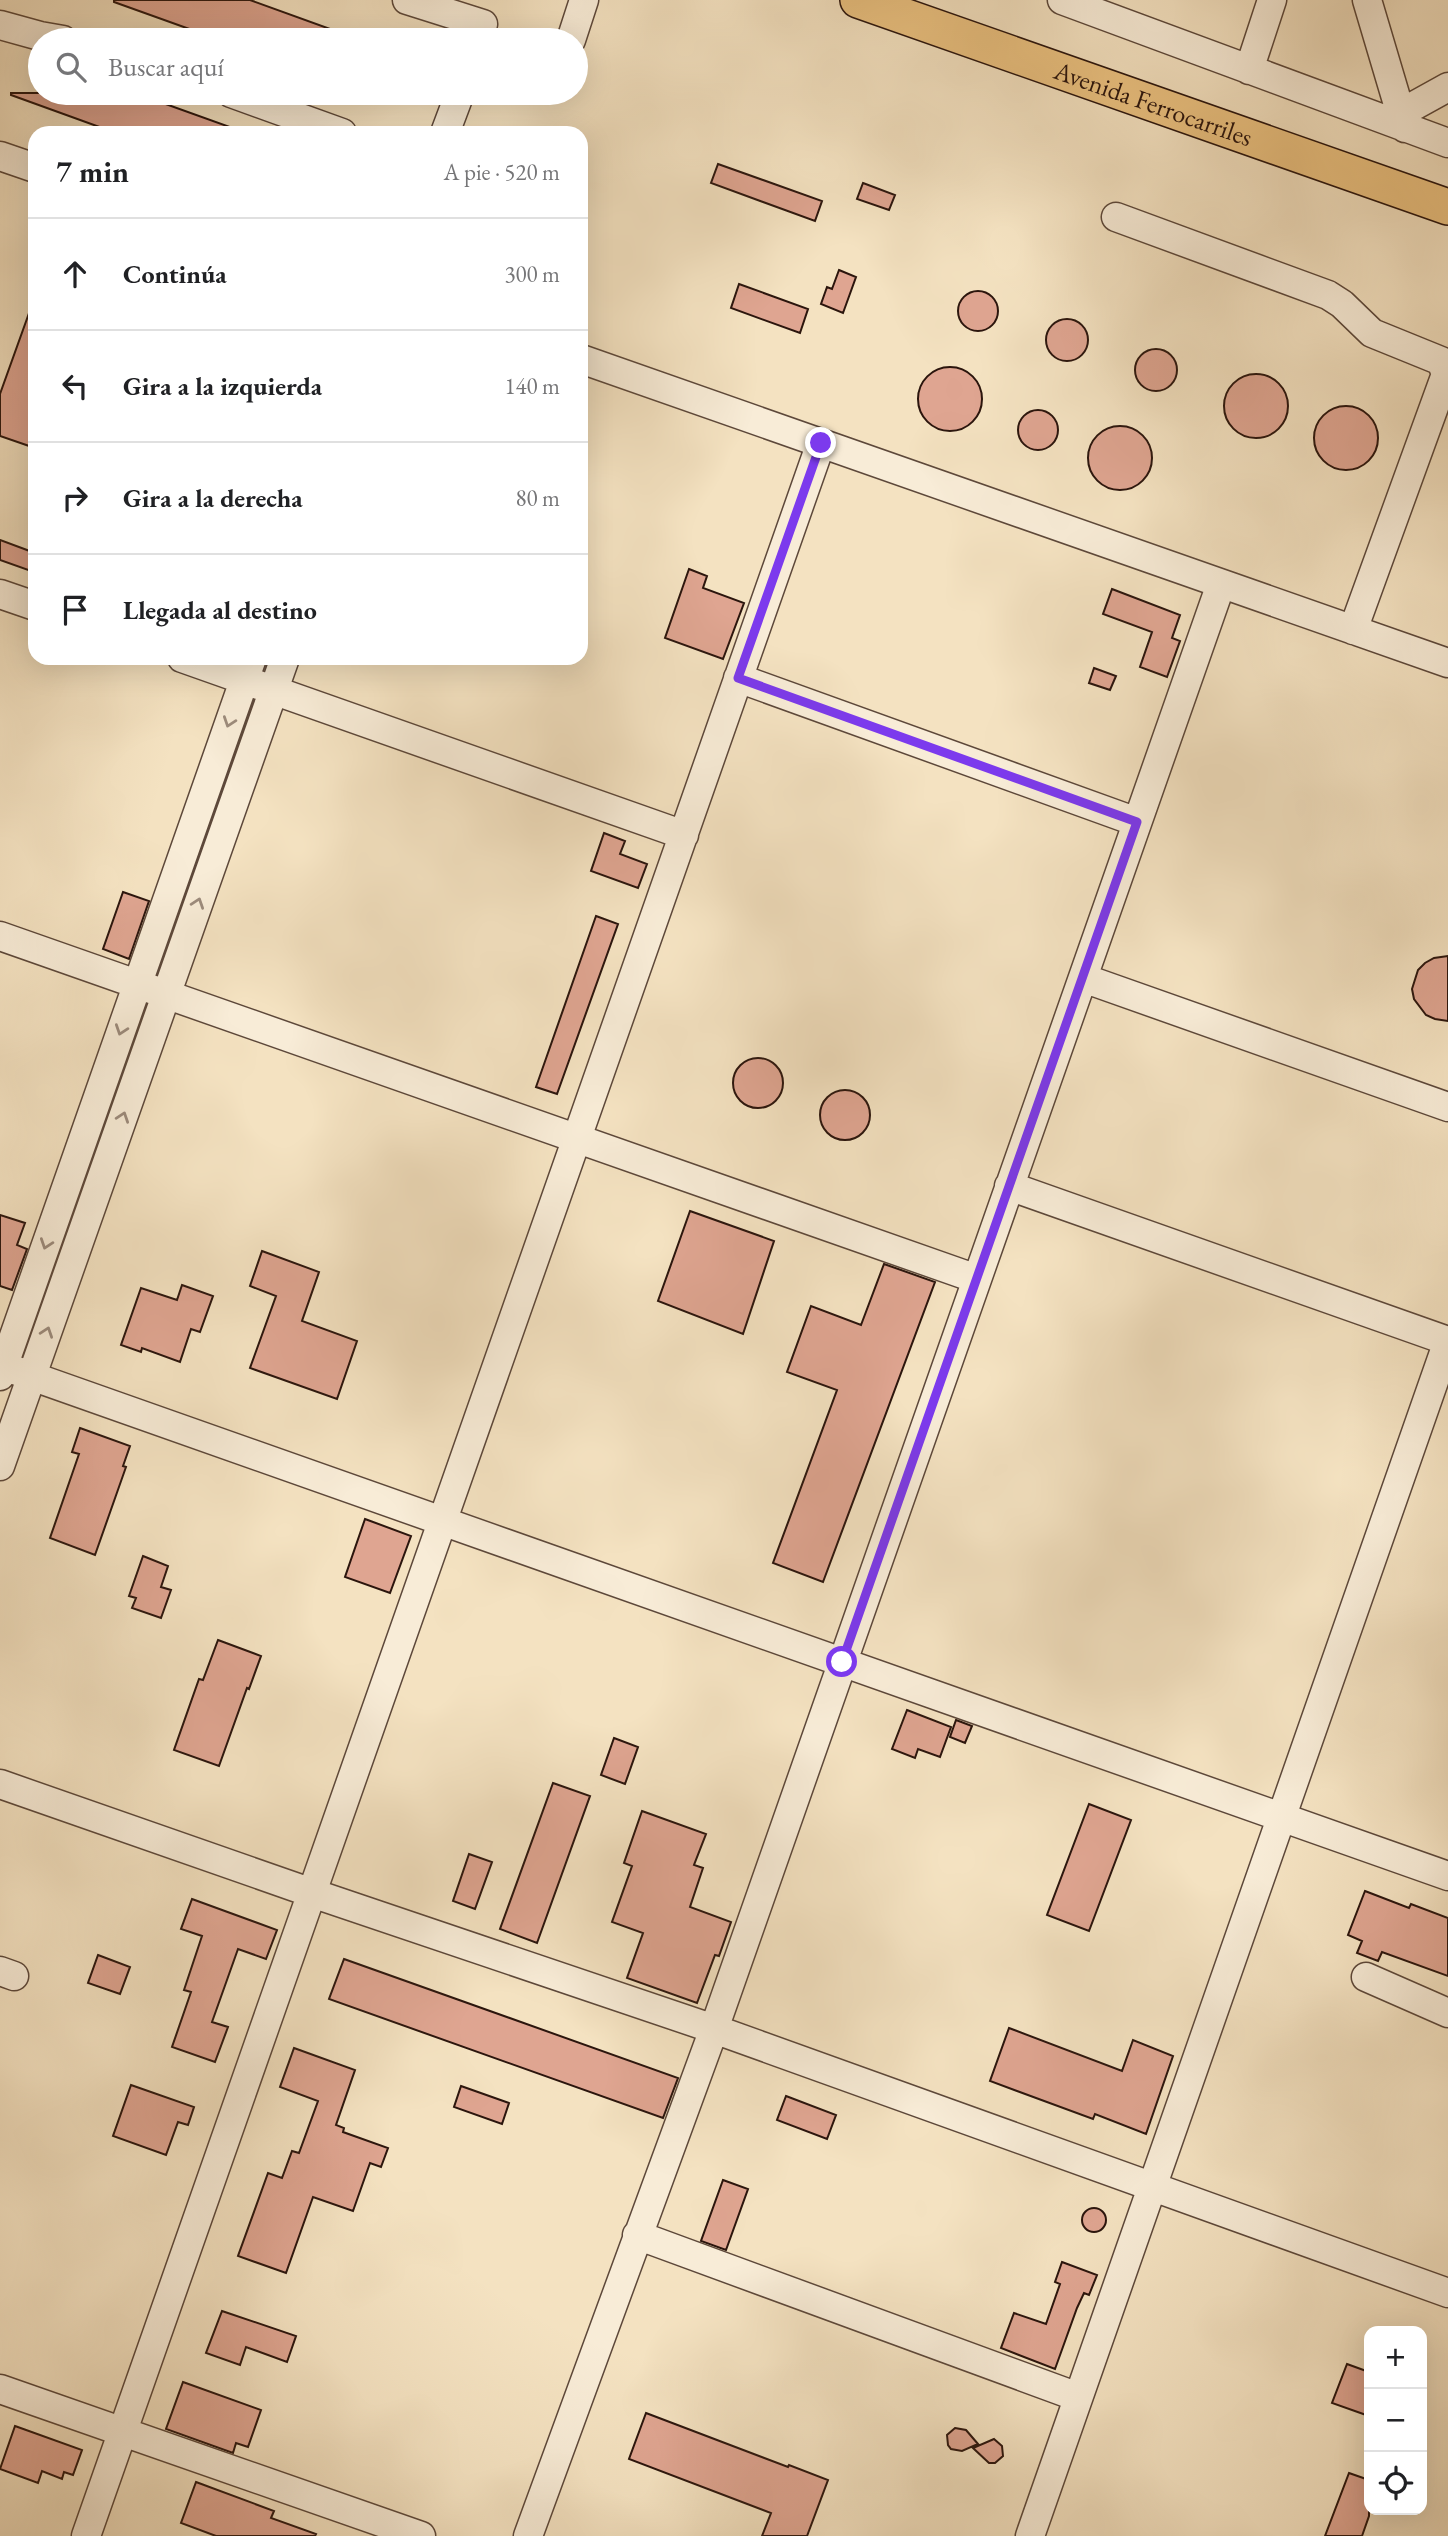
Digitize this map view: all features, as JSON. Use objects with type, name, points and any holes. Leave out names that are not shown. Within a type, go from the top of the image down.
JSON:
[{"type":"main road","name":"Avenida Ferrocarriles","points":[[858,0],[1448,207]]},
{"type":"street","points":[[407,0],[484,22]]},
{"type":"street","points":[[575,28],[584,0]]},
{"type":"street","points":[[1062,0],[1249,70],[1403,120],[1448,143]]},
{"type":"street","points":[[1249,70],[1272,0]]},
{"type":"street","points":[[1367,0],[1403,120]]},
{"type":"street","points":[[0,25],[28,32]]},
{"type":"street","points":[[1403,120],[1448,87]]},
{"type":"street","points":[[264,105],[323,126]]},
{"type":"street","points":[[448,126],[456,105]]},
{"type":"street","points":[[0,156],[28,166]]},
{"type":"street","points":[[1116,217],[1328,295],[1342,304],[1372,332],[1441,361],[1446,374],[1353,630]]},
{"type":"street","points":[[588,361],[1448,663]]},
{"type":"street","points":[[86,2536],[821,443]]},
{"type":"street","points":[[528,2536],[713,2029],[1221,584]]},
{"type":"street","points":[[0,594],[28,604]]},
{"type":"street","points":[[224,665],[248,669],[273,690],[684,835]]},
{"type":"street","points":[[0,1466],[282,665]]},
{"type":"street","points":[[248,669],[1,1369],[32,1376],[1282,1816],[1448,1877]]},
{"type":"street","points":[[738,678],[1137,822]]},
{"type":"street","points":[[0,936],[977,1279]]},
{"type":"street","points":[[1083,978],[1448,1107]]},
{"type":"street","points":[[1009,1186],[1448,1341],[1030,2536]]},
{"type":"street","points":[[0,1784],[713,2029],[1448,2292]]},
{"type":"street","points":[[1366,1977],[1448,2013]]},
{"type":"street","points":[[637,2235],[1078,2397]]},
{"type":"street","points":[[0,2389],[421,2536]]},
{"type":"building","points":[[250,0],[327,28],[187,28],[114,2]]},
{"type":"building","points":[[28,93],[28,101],[11,95]]},
{"type":"building","points":[[39,105],[168,105],[227,126],[97,126]]},
{"type":"building","points":[[718,164],[822,201],[815,221],[711,183]]},
{"type":"building","points":[[863,183],[895,195],[889,210],[857,199]]},
{"type":"building","points":[[839,270],[856,277],[843,313],[821,304],[827,287],[832,289]]},
{"type":"building","points":[[739,284],[808,309],[800,333],[731,308]]},
{"type":"building","points":[[978,291],[986,292],[992,297],[997,303],[997,319],[992,325],[986,330],[978,331],[970,330],[964,325],[959,319],[958,311],[959,303],[964,297],[970,292]]},
{"type":"building","points":[[28,316],[28,446],[0,436],[0,394]]},
{"type":"building","points":[[1067,319],[1082,325],[1088,340],[1082,355],[1067,361],[1052,355],[1046,340],[1052,325]]},
{"type":"building","points":[[1156,349],[1171,355],[1177,370],[1171,385],[1156,391],[1141,385],[1135,370],[1141,355]]},
{"type":"building","points":[[950,367],[968,373],[976,381],[982,399],[976,417],[968,425],[950,431],[932,425],[924,417],[918,399],[924,381],[932,373]]},
{"type":"building","points":[[1256,374],[1274,380],[1282,388],[1288,406],[1282,424],[1274,432],[1256,438],[1238,432],[1230,424],[1224,406],[1230,388],[1238,380]]},
{"type":"building","points":[[1346,406],[1364,412],[1372,420],[1378,438],[1372,456],[1364,464],[1346,470],[1328,464],[1320,456],[1314,438],[1320,420],[1328,412]]},
{"type":"building","points":[[1038,410],[1046,411],[1052,416],[1057,422],[1057,438],[1052,444],[1046,449],[1038,450],[1030,449],[1024,444],[1019,438],[1018,430],[1019,422],[1024,416],[1030,411]]},
{"type":"building","points":[[1120,426],[1138,432],[1146,440],[1152,458],[1146,476],[1138,484],[1120,490],[1102,484],[1094,476],[1088,458],[1094,440],[1102,432]]},
{"type":"building","points":[[0,540],[28,550],[28,570],[0,560]]},
{"type":"building","points":[[689,569],[707,576],[703,588],[744,603],[723,659],[665,638]]},
{"type":"building","points":[[1112,589],[1180,615],[1172,638],[1180,641],[1167,677],[1140,667],[1152,632],[1103,614]]},
{"type":"building","points":[[1094,668],[1116,676],[1110,690],[1089,683]]},
{"type":"building","points":[[604,833],[625,841],[620,854],[647,864],[638,888],[591,871]]},
{"type":"building","points":[[123,892],[149,901],[129,959],[103,949]]},
{"type":"building","points":[[596,916],[618,924],[557,1094],[536,1087]]},
{"type":"building","points":[[1448,956],[1448,1021],[1426,1015],[1414,999],[1412,989],[1418,970],[1425,963],[1434,958]]},
{"type":"building","points":[[758,1058],[776,1065],[783,1083],[776,1101],[758,1108],[740,1101],[733,1083],[740,1065]]},
{"type":"building","points":[[845,1090],[863,1097],[870,1115],[863,1133],[845,1140],[827,1133],[820,1115],[827,1097]]},
{"type":"building","points":[[690,1211],[774,1241],[743,1334],[658,1301]]},
{"type":"building","points":[[0,1215],[25,1223],[17,1245],[27,1249],[12,1290],[0,1286]]},
{"type":"building","points":[[262,1251],[319,1272],[302,1321],[357,1341],[337,1399],[250,1368],[276,1296],[250,1286]]},
{"type":"building","points":[[884,1264],[935,1282],[823,1582],[773,1563],[837,1390],[787,1372],[811,1306],[861,1325]]},
{"type":"building","points":[[182,1285],[213,1296],[200,1332],[191,1329],[180,1362],[142,1348],[141,1352],[121,1345],[141,1288],[177,1300]]},
{"type":"building","points":[[80,1428],[130,1446],[123,1466],[126,1467],[95,1555],[50,1538],[79,1454],[72,1452]]},
{"type":"building","points":[[365,1519],[411,1536],[390,1593],[345,1577]]},
{"type":"building","points":[[143,1556],[168,1566],[161,1587],[171,1590],[161,1618],[132,1608],[136,1598],[129,1596]]},
{"type":"building","points":[[218,1640],[261,1656],[219,1766],[174,1750],[199,1679],[203,1680]]},
{"type":"building","points":[[907,1710],[951,1727],[940,1757],[918,1749],[915,1758],[892,1749]]},
{"type":"building","points":[[956,1720],[972,1726],[965,1743],[950,1737]]},
{"type":"building","points":[[614,1738],[638,1747],[625,1784],[601,1775]]},
{"type":"building","points":[[553,1783],[590,1796],[537,1943],[500,1929]]},
{"type":"building","points":[[1089,1804],[1131,1820],[1089,1931],[1047,1915]]},
{"type":"building","points":[[642,1811],[706,1834],[694,1865],[703,1868],[690,1907],[731,1922],[697,2003],[627,1978],[643,1933],[612,1922],[632,1866],[624,1863]]},
{"type":"building","points":[[469,1854],[492,1862],[475,1909],[453,1901]]},
{"type":"building","points":[[1365,1891],[1409,1908],[1411,1904],[1448,1918],[1448,1976],[1382,1952],[1378,1961],[1357,1953],[1362,1941],[1348,1935]]},
{"type":"building","points":[[192,1899],[277,1930],[266,1959],[238,1949],[212,2022],[228,2027],[215,2062],[172,2047],[191,1992],[184,1990],[202,1936],[181,1929]]},
{"type":"building","points":[[98,1955],[130,1967],[120,1994],[88,1983]]},
{"type":"building","points":[[344,1959],[678,2078],[663,2118],[329,1999]]},
{"type":"building","points":[[1009,2028],[1122,2071],[1133,2040],[1173,2056],[1146,2134],[1095,2114],[1093,2119],[990,2081]]},
{"type":"building","points":[[294,2048],[355,2070],[336,2125],[344,2128],[343,2132],[388,2148],[381,2167],[370,2163],[353,2211],[313,2197],[286,2273],[238,2256],[268,2173],[282,2178],[292,2151],[299,2153],[318,2101],[280,2087]]},
{"type":"building","points":[[131,2085],[194,2107],[188,2125],[178,2122],[166,2155],[113,2136]]},
{"type":"building","points":[[461,2086],[509,2103],[502,2124],[454,2107]]},
{"type":"building","points":[[786,2096],[836,2115],[827,2139],[777,2120]]},
{"type":"building","points":[[723,2180],[748,2189],[726,2250],[701,2241]]},
{"type":"building","points":[[1094,2208],[1105,2215],[1106,2220],[1099,2231],[1094,2232],[1083,2225],[1082,2220],[1089,2209]]},
{"type":"building","points":[[1062,2262],[1097,2275],[1089,2295],[1084,2293],[1077,2308],[1055,2369],[1001,2348],[1014,2313],[1046,2324],[1060,2284],[1055,2282]]},
{"type":"building","points":[[222,2311],[296,2336],[287,2362],[246,2347],[240,2365],[206,2353]]},
{"type":"building","points":[[1347,2364],[1364,2370],[1364,2414],[1332,2403]]},
{"type":"building","points":[[183,2382],[261,2410],[248,2447],[236,2443],[233,2453],[166,2429]]},
{"type":"building","points":[[646,2413],[828,2480],[807,2536],[762,2536],[771,2513],[629,2459]]},
{"type":"building","points":[[15,2426],[82,2450],[73,2475],[64,2472],[62,2479],[42,2471],[38,2483],[0,2469]]},
{"type":"building","points":[[955,2428],[966,2430],[978,2444],[962,2451],[951,2449],[947,2435]]},
{"type":"building","points":[[994,2439],[1002,2446],[1003,2456],[995,2463],[989,2463],[973,2448]]},
{"type":"building","points":[[1349,2473],[1364,2478],[1364,2515],[1369,2516],[1362,2536],[1325,2536]]},
{"type":"building","points":[[196,2482],[274,2511],[271,2518],[316,2534],[216,2536],[181,2523]]},
{"type":"route","points":[[821,443],[738,678],[1137,822],[842,1662]]}]
